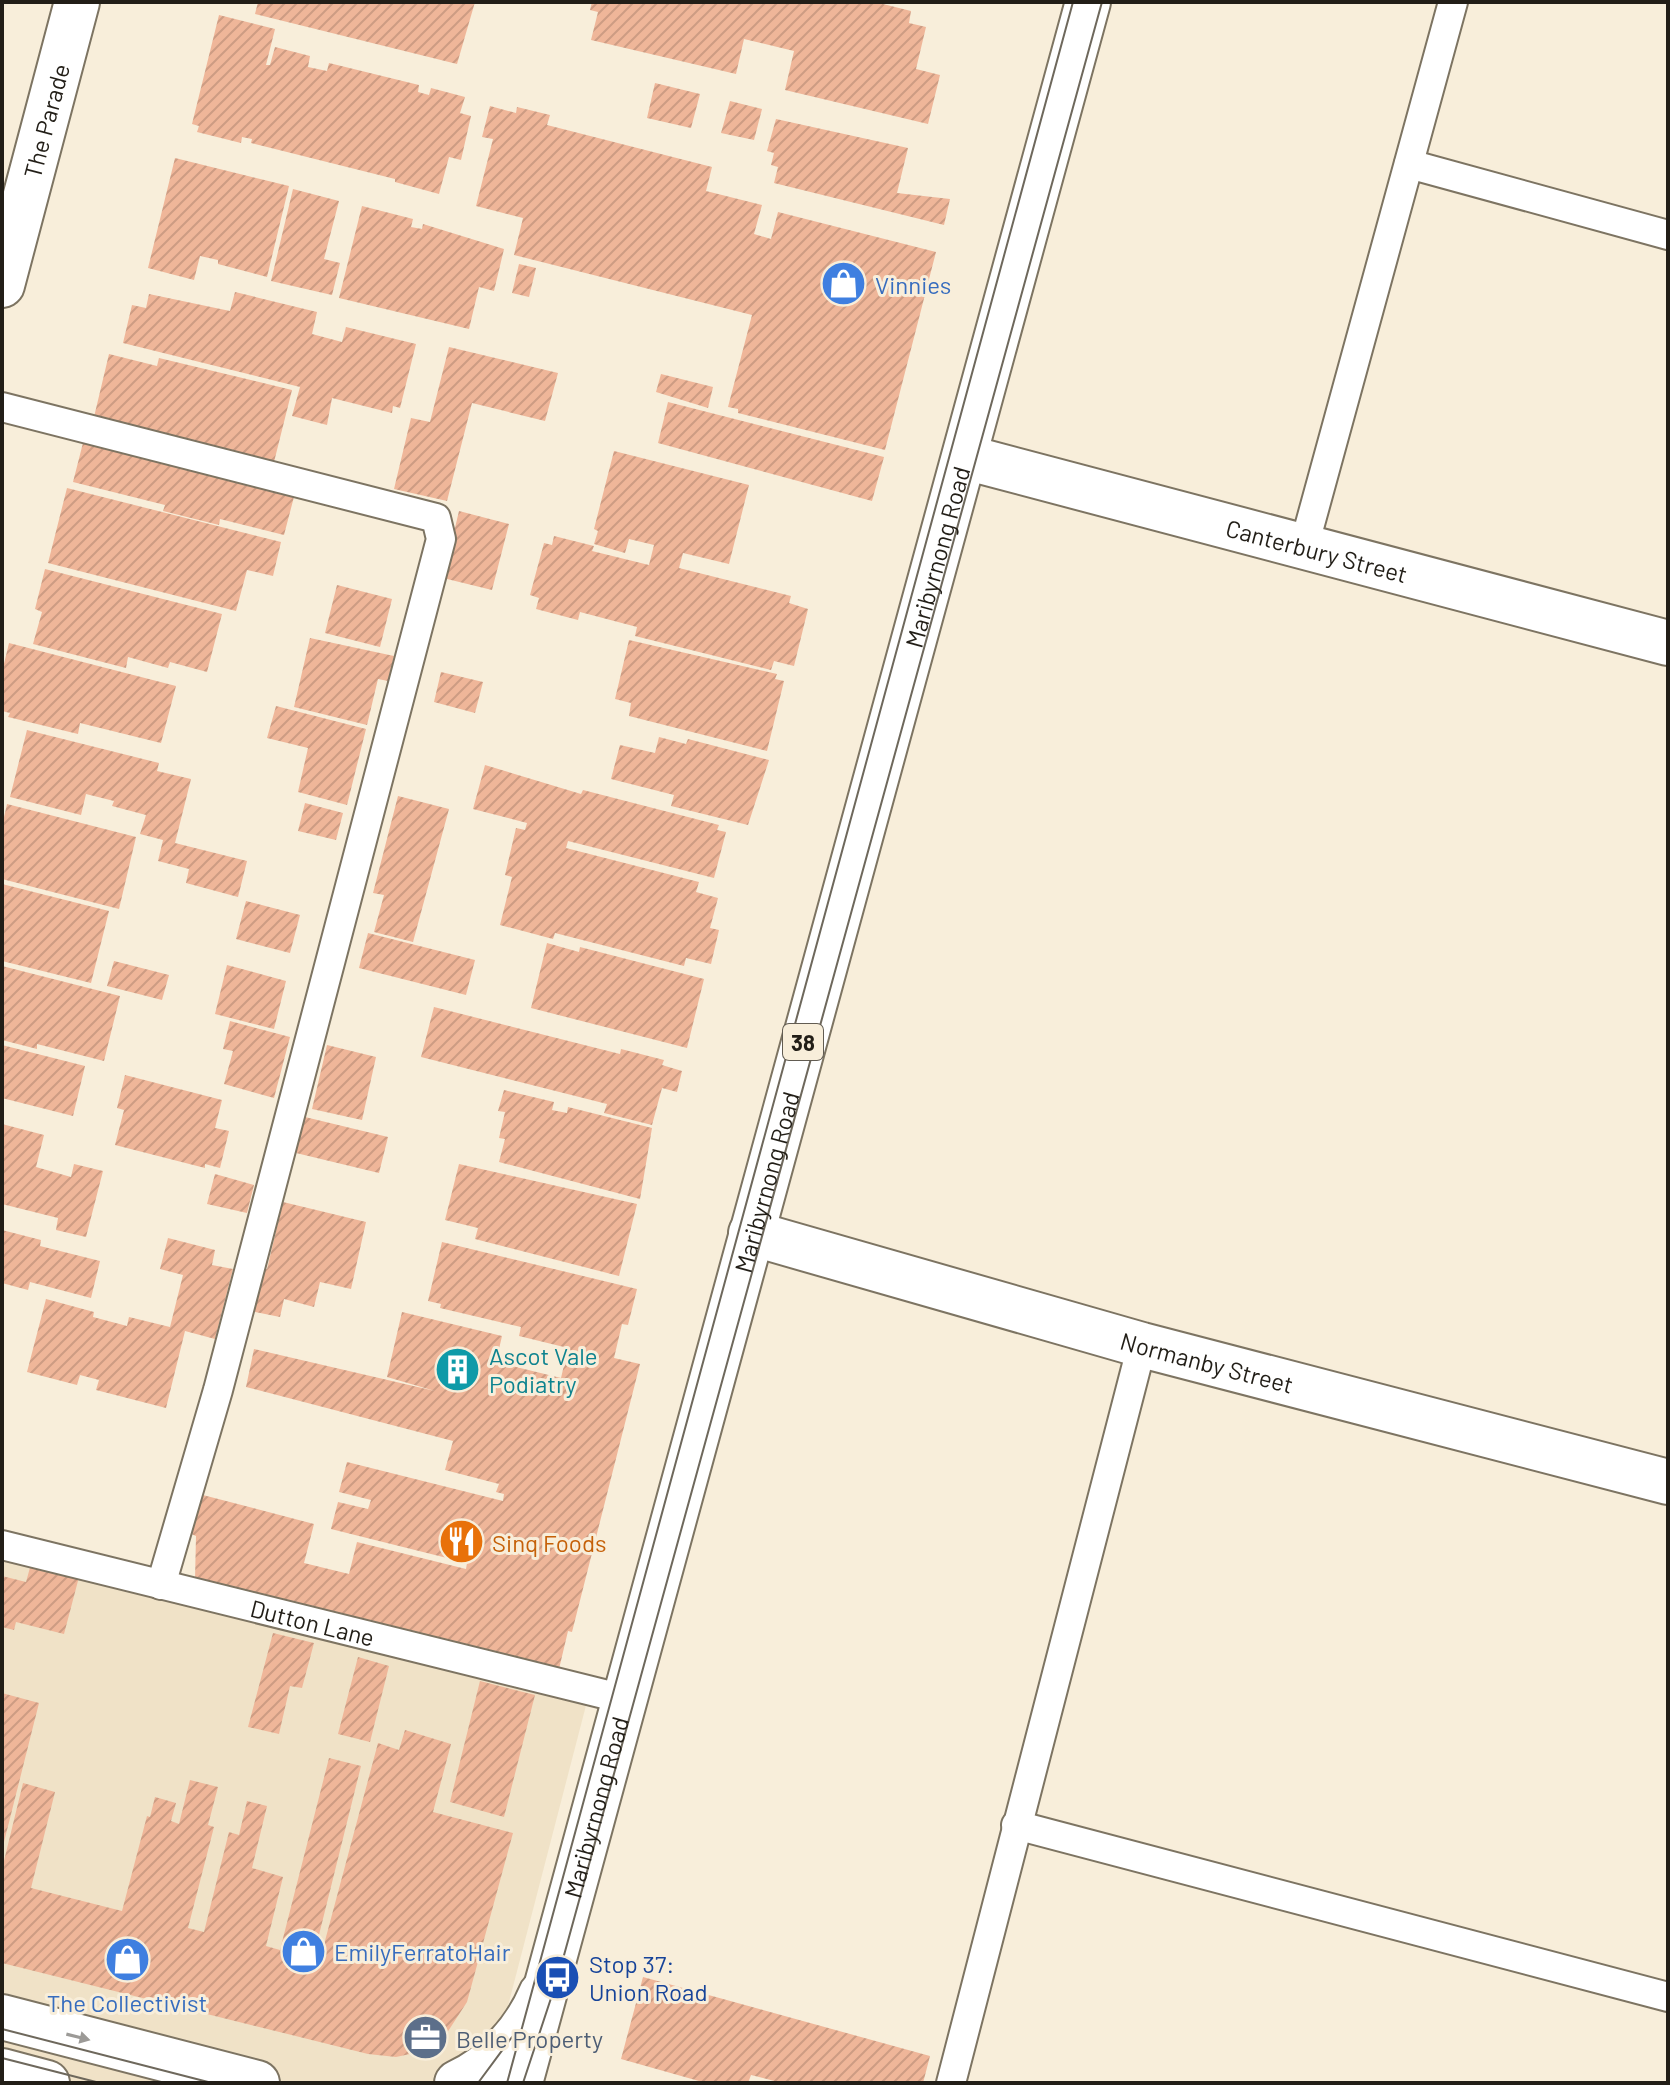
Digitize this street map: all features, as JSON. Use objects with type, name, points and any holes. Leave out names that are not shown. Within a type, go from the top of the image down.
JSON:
[{"type":"street","name":"The Parade","points":[[2,285],[77,2]]},
{"type":"street","name":"Maribyrnong Road","points":[[520,2080],[1088,2]]},
{"type":"street","name":"Canterbury Street","points":[[965,457],[1668,643]]},
{"type":"street","name":"Normanby Street","points":[[751,1233],[1142,1345],[1668,1482]]},
{"type":"street","points":[[457,2083],[502,2052],[528,2019],[545,1986]]},
{"type":"street","points":[[2,2017],[257,2083]]},
{"type":"street","points":[[2,2071],[47,2083]]},
{"type":"lane","points":[[1304,546],[1453,2]]},
{"type":"lane","points":[[1409,164],[1668,235]]},
{"type":"lane","points":[[2,407],[436,518],[441,539],[222,1374],[161,1585]]},
{"type":"lane","points":[[951,2083],[1142,1345]]},
{"type":"lane","name":"Dutton Lane","points":[[2,1545],[624,1699]]},
{"type":"lane","points":[[1016,1825],[1668,1997]]},
{"type":"shaded area","points":[[2,1539],[590,1690],[488,2083],[2,2083]]},
{"type":"building","points":[[258,2],[475,2],[457,64],[255,14]]},
{"type":"building","points":[[592,2],[875,2],[911,11],[909,23],[926,27],[916,69],[940,75],[928,124],[785,90],[794,51],[744,39],[736,74],[591,40],[598,12],[590,10]]},
{"type":"building","points":[[219,15],[275,29],[266,65],[270,65],[275,47],[310,56],[308,67],[327,71],[329,63],[419,85],[418,92],[429,95],[431,88],[465,97],[460,113],[471,116],[461,160],[449,157],[439,194],[395,182],[395,179],[251,143],[252,139],[242,137],[241,143],[197,132],[199,126],[192,124]]},
{"type":"building","points":[[655,83],[700,94],[691,128],[647,118]]},
{"type":"building","points":[[730,101],[762,109],[754,140],[721,133]]},
{"type":"building","points":[[490,106],[516,113],[517,107],[550,115],[547,125],[712,167],[706,191],[762,205],[754,234],[771,239],[778,212],[936,252],[885,450],[738,413],[738,409],[728,407],[752,315],[514,255],[523,218],[476,206],[493,139],[482,137]]},
{"type":"building","points":[[776,119],[908,148],[897,193],[950,199],[944,225],[774,183],[778,167],[771,165],[774,153],[767,151]]},
{"type":"building","points":[[175,158],[289,186],[267,277],[200,256],[194,280],[148,268]]},
{"type":"building","points":[[293,189],[339,201],[324,259],[340,263],[332,295],[271,281]]},
{"type":"building","points":[[362,206],[413,219],[411,227],[422,229],[423,224],[504,249],[494,291],[479,287],[469,329],[339,298]]},
{"type":"building","points":[[519,264],[536,268],[529,297],[512,293]]},
{"type":"building","points":[[235,292],[317,312],[312,334],[342,342],[346,327],[416,344],[400,408],[393,406],[392,413],[332,398],[327,425],[292,416],[300,387],[123,343],[132,305],[146,308],[149,294],[230,311]]},
{"type":"building","points":[[449,347],[558,373],[545,421],[472,403],[447,501],[394,489],[411,418],[430,422]]},
{"type":"building","points":[[109,354],[157,366],[159,358],[292,390],[274,462],[94,417]]},
{"type":"building","points":[[661,374],[713,387],[708,408],[656,392]]},
{"type":"building","points":[[668,402],[884,457],[872,501],[658,443]]},
{"type":"building","points":[[84,439],[295,493],[284,535],[220,519],[219,525],[163,511],[165,505],[73,482]]},
{"type":"building","points":[[614,451],[749,485],[729,564],[683,553],[679,568],[791,596],[789,603],[808,609],[794,666],[774,661],[771,670],[635,636],[637,627],[580,612],[578,620],[536,609],[539,598],[530,595],[544,543],[552,545],[554,536],[594,546],[592,551],[649,565],[654,545],[629,539],[625,553],[594,544],[598,531],[594,529]]},
{"type":"building","points":[[67,488],[281,542],[273,576],[247,570],[236,611],[48,563]]},
{"type":"building","points":[[459,511],[509,524],[492,590],[443,578]]},
{"type":"building","points":[[45,569],[222,614],[207,672],[170,662],[168,668],[128,657],[126,668],[33,644],[42,612],[35,609]]},
{"type":"building","points":[[337,585],[392,599],[380,647],[325,633]]},
{"type":"building","points":[[310,638],[394,656],[388,681],[378,679],[367,725],[294,707]]},
{"type":"building","points":[[629,640],[777,674],[775,679],[784,681],[767,751],[629,716],[631,703],[615,699]]},
{"type":"building","points":[[9,643],[176,686],[161,743],[80,723],[78,734],[8,717],[10,713],[2,711],[2,672]]},
{"type":"building","points":[[441,672],[483,682],[475,713],[434,702]]},
{"type":"building","points":[[276,706],[366,729],[347,805],[298,792],[308,748],[267,738]]},
{"type":"building","points":[[27,730],[159,763],[157,771],[191,779],[175,843],[247,861],[238,897],[186,883],[189,869],[158,861],[163,840],[140,834],[146,815],[112,806],[114,801],[86,794],[81,815],[10,797]]},
{"type":"building","points":[[659,737],[686,744],[688,739],[769,760],[748,825],[671,806],[674,795],[611,779],[620,745],[655,753]]},
{"type":"building","points":[[485,765],[581,794],[583,790],[719,825],[717,830],[726,832],[714,878],[568,841],[566,848],[699,882],[696,892],[718,898],[710,928],[719,930],[711,964],[686,958],[684,966],[555,933],[553,939],[500,925],[512,877],[505,875],[516,828],[525,830],[527,823],[473,809]]},
{"type":"building","points":[[398,796],[449,809],[413,942],[374,932],[384,895],[373,893]]},
{"type":"building","points":[[305,803],[343,813],[336,840],[298,831]]},
{"type":"building","points":[[7,804],[136,837],[119,909],[2,879],[2,826]]},
{"type":"building","points":[[2,884],[109,911],[91,983],[2,961]]},
{"type":"building","points":[[246,901],[300,915],[290,953],[236,939]]},
{"type":"building","points":[[368,933],[475,960],[466,995],[359,968]]},
{"type":"building","points":[[547,943],[579,952],[580,947],[704,979],[687,1048],[531,1008]]},
{"type":"building","points":[[114,961],[169,975],[162,1000],[107,986]]},
{"type":"building","points":[[227,965],[286,981],[274,1029],[215,1014]]},
{"type":"building","points":[[2,966],[120,996],[104,1061],[37,1044],[37,1049],[2,1040]]},
{"type":"building","points":[[434,1007],[620,1054],[621,1049],[664,1060],[662,1065],[682,1071],[677,1092],[662,1088],[652,1125],[604,1113],[607,1104],[421,1057]]},
{"type":"building","points":[[230,1021],[290,1037],[274,1098],[224,1084],[233,1051],[223,1049]]},
{"type":"building","points":[[2,1045],[85,1066],[73,1116],[2,1098]]},
{"type":"building","points":[[327,1045],[376,1057],[362,1120],[312,1109]]},
{"type":"building","points":[[125,1075],[222,1100],[215,1128],[229,1131],[220,1168],[205,1164],[205,1168],[115,1145],[124,1110],[117,1108]]},
{"type":"building","points":[[504,1090],[554,1102],[552,1110],[567,1113],[568,1107],[652,1128],[640,1199],[499,1162],[505,1139],[499,1138],[505,1112],[498,1111]]},
{"type":"building","points":[[305,1117],[388,1137],[379,1173],[296,1153]]},
{"type":"building","points":[[2,1124],[44,1135],[36,1167],[71,1177],[74,1164],[103,1171],[86,1237],[56,1230],[58,1218],[2,1204]]},
{"type":"building","points":[[459,1164],[637,1204],[619,1276],[475,1239],[478,1228],[445,1220]]},
{"type":"building","points":[[215,1174],[254,1185],[247,1213],[207,1204]]},
{"type":"building","points":[[283,1202],[366,1222],[351,1289],[320,1282],[314,1307],[284,1299],[280,1317],[250,1311],[261,1267],[267,1269]]},
{"type":"building","points":[[2,1230],[41,1240],[40,1246],[100,1261],[91,1298],[30,1282],[28,1290],[2,1283]]},
{"type":"building","points":[[168,1238],[215,1250],[212,1265],[233,1269],[215,1339],[185,1331],[166,1408],[96,1390],[99,1380],[80,1375],[77,1385],[27,1372],[46,1299],[94,1312],[93,1317],[127,1326],[129,1317],[170,1327],[183,1275],[160,1269]]},
{"type":"building","points":[[442,1242],[637,1289],[628,1325],[622,1324],[614,1358],[640,1364],[572,1632],[568,1631],[559,1669],[195,1580],[196,1536],[189,1533],[199,1494],[314,1524],[304,1563],[349,1574],[357,1542],[466,1569],[467,1563],[331,1529],[338,1502],[368,1509],[371,1500],[339,1492],[347,1462],[503,1501],[504,1494],[496,1492],[499,1484],[445,1470],[453,1441],[246,1387],[254,1349],[435,1391],[387,1377],[402,1312],[502,1336],[496,1362],[561,1378],[568,1348],[519,1336],[521,1327],[440,1308],[441,1304],[428,1301]]},
{"type":"building","points":[[31,1564],[79,1577],[64,1634],[16,1622],[14,1630],[2,1627],[2,1576],[26,1582]]},
{"type":"building","points":[[273,1633],[314,1643],[302,1688],[290,1686],[279,1734],[248,1727]]},
{"type":"building","points":[[358,1657],[389,1666],[370,1742],[338,1734]]},
{"type":"building","points":[[480,1681],[535,1695],[504,1817],[450,1802]]},
{"type":"building","points":[[2,1693],[39,1703],[3,1846],[2,1846]]},
{"type":"building","points":[[405,1730],[451,1744],[433,1812],[513,1833],[467,2002],[443,2039],[424,2051],[396,2057],[368,2054],[2,1963],[2,1869],[23,1783],[55,1792],[31,1888],[122,1911],[147,1816],[150,1817],[155,1797],[176,1803],[171,1821],[179,1824],[190,1780],[218,1787],[208,1825],[214,1827],[188,1928],[204,1932],[229,1832],[239,1835],[247,1801],[267,1806],[252,1868],[283,1877],[266,1946],[280,1950],[329,1758],[361,1766],[315,1951],[322,1952],[378,1743],[399,1750]]},
{"type":"building","points":[[643,1977],[930,2056],[923,2083],[782,2083],[751,2075],[748,2083],[706,2083],[621,2059]]},
{"type":"tram line","points":[[507,2083],[1073,2]]},
{"type":"tram line","points":[[523,2083],[558,1977],[1102,2]]},
{"type":"tram line","points":[[2,2029],[212,2083]]},
{"type":"tram line","points":[[478,2083],[512,2037]]},
{"type":"tram line","points":[[2,2058],[100,2083]]},
{"type":"place","name":"Vinnies","points":[[844,284]]},
{"type":"place","name":"Ascot Vale Podiatry","points":[[458,1369]]},
{"type":"place","name":"Sinq Foods","points":[[461,1542]]},
{"type":"place","name":"EmilyFerratoHair","points":[[303,1951]]},
{"type":"place","name":"The Collectivist","points":[[127,1960]]},
{"type":"place","name":"Stop 37: Union Road","points":[[558,1977]]},
{"type":"place","name":"Belle Property","points":[[425,2038]]}]
